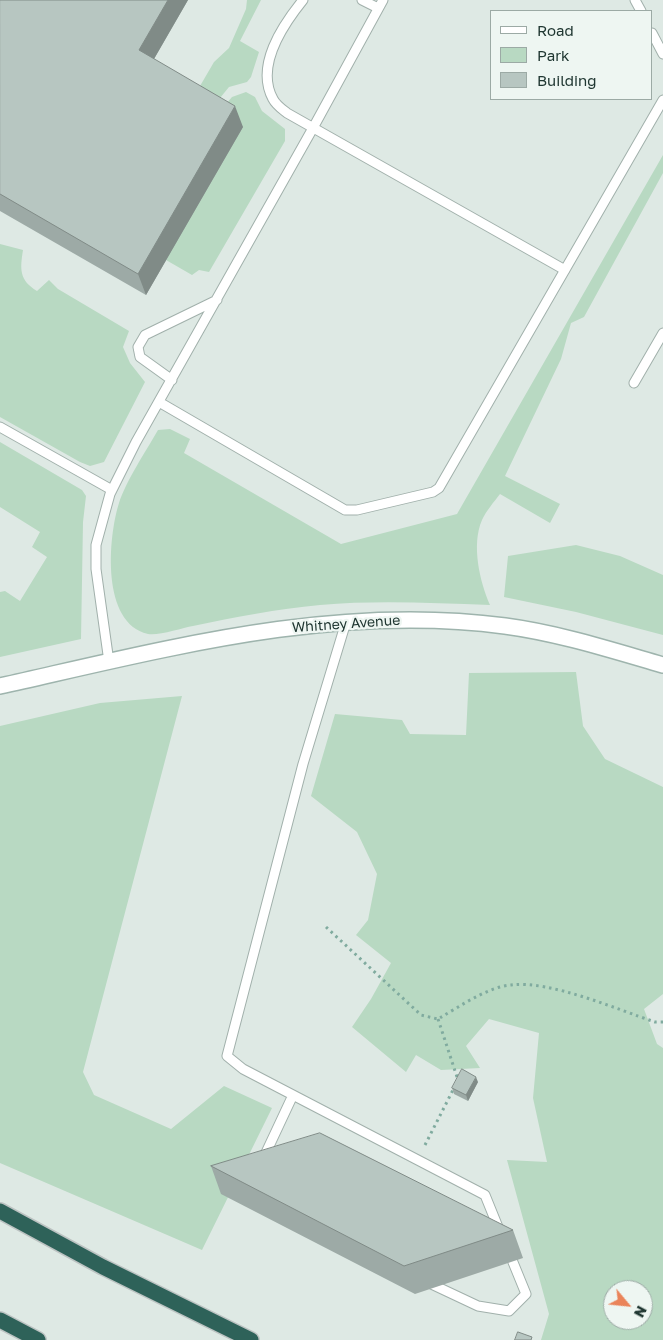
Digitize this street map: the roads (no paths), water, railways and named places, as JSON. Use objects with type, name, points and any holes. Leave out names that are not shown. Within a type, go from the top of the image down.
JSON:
[{"type":"highway","points":[[0,1211],[112,1271],[251,1340]]},
{"type":"highway","points":[[0,1320],[38,1340]]},
{"type":"main road","name":"Whitney Avenue","points":[[0,686],[190,643],[322,623],[346,622],[433,620],[506,626],[562,637],[663,665]]},
{"type":"lane","points":[[303,0],[289,19],[267,64],[267,83],[274,101],[287,113],[565,270]]},
{"type":"lane","points":[[109,662],[96,570],[96,545],[112,490],[136,442],[314,128],[381,4],[362,0]]},
{"type":"lane","points":[[653,35],[663,54]]},
{"type":"lane","points":[[159,402],[344,510],[357,510],[433,492],[439,488],[663,100]]},
{"type":"lane","points":[[172,380],[140,357],[138,347],[145,335],[217,300]]},
{"type":"lane","points":[[634,382],[663,333]]},
{"type":"lane","points":[[0,427],[112,490]]},
{"type":"lane","points":[[346,622],[303,764],[227,1056],[244,1069],[485,1195],[526,1294],[509,1311],[478,1306],[420,1278]]},
{"type":"lane","points":[[258,1170],[293,1095]]}]
